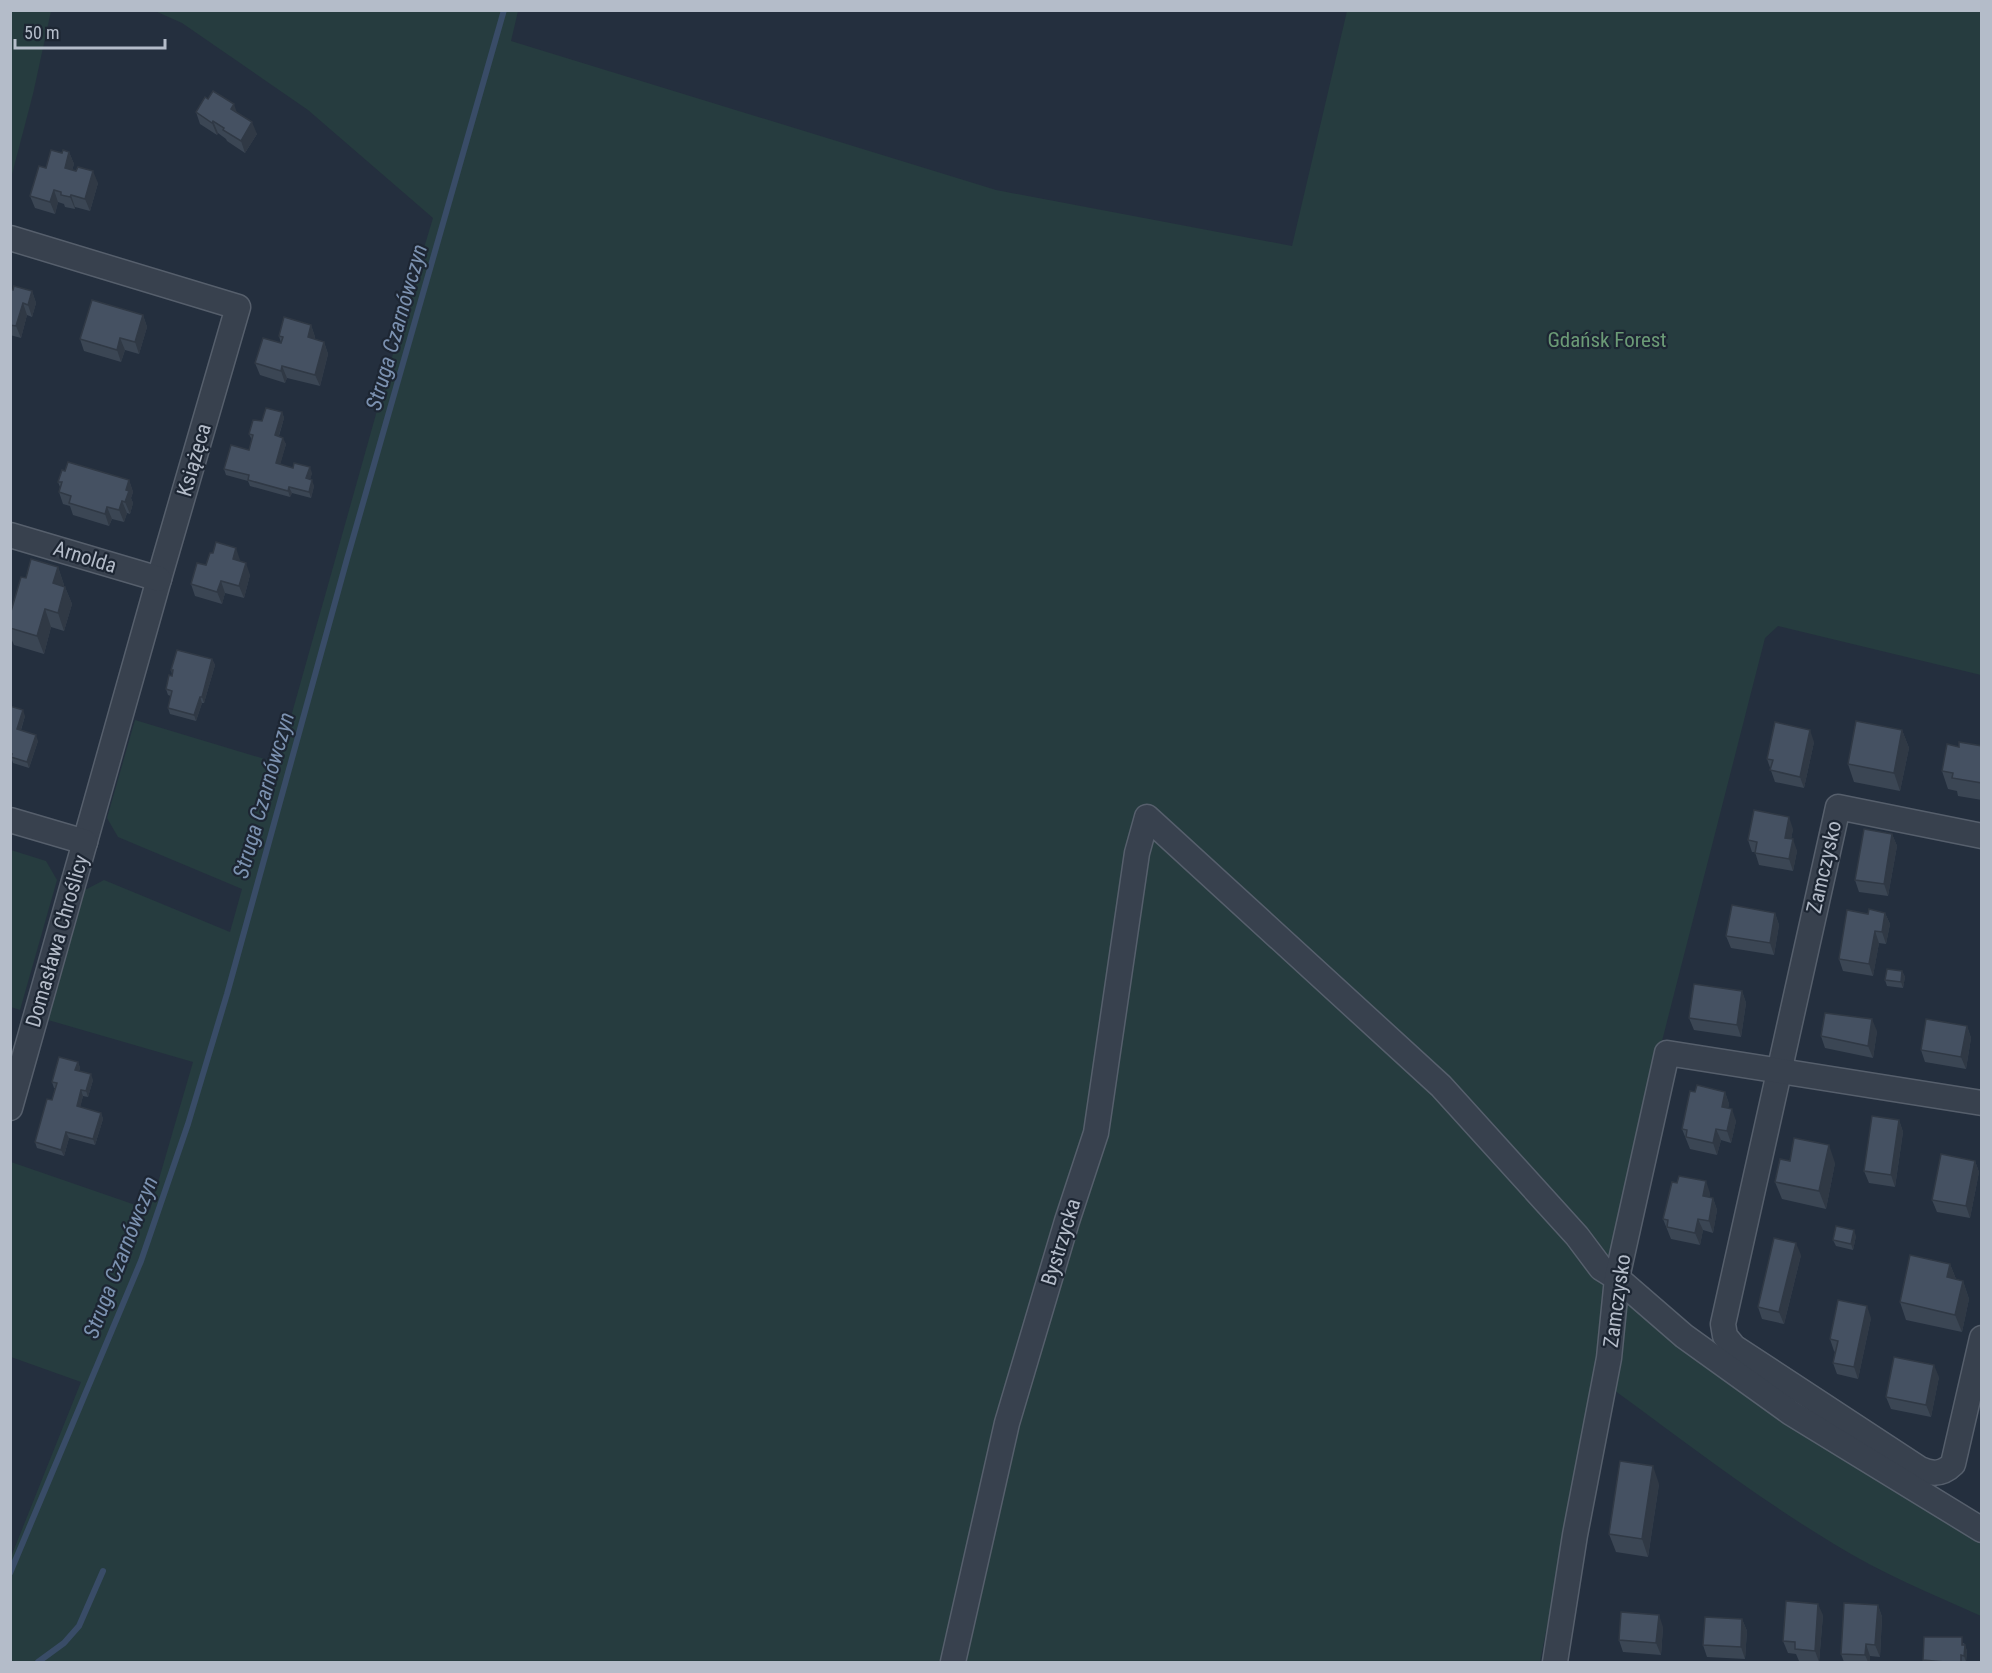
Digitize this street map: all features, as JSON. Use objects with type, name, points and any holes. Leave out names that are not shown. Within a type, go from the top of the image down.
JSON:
[{"type":"street","name":"Książęca","points":[[10,238],[238,308],[85,842]]},
{"type":"street","name":"Arnolda","points":[[10,535],[159,579]]},
{"type":"street","name":"Zamczysko","points":[[1982,836],[1838,807],[1724,1315],[1723,1330],[1729,1343],[1920,1469],[1931,1473],[1939,1473],[1953,1464],[1982,1338]]},
{"type":"street","name":"Bystrzycka","points":[[953,1662],[1007,1423],[1067,1221],[1096,1133],[1137,853],[1147,817],[1180,850],[1441,1086],[1576,1236],[1601,1268],[1617,1278]]},
{"type":"street","points":[[10,820],[85,842]]},
{"type":"street","name":"Domasława Chroślicy","points":[[10,1108],[85,842]]},
{"type":"street","name":"Zamczysko","points":[[1555,1662],[1575,1535],[1609,1358],[1617,1278],[1666,1053],[1982,1103]]},
{"type":"street","points":[[1617,1278],[1684,1336],[1791,1413],[1982,1530]]},
{"type":"green space","points":[[11,10],[51,11],[33,94],[11,178]]},
{"type":"green space","name":"Gdańsk Forest","points":[[155,11],[518,11],[511,41],[996,190],[1292,246],[1347,11],[1981,11],[1981,675],[1778,626],[1765,638],[1661,1045],[1613,1248],[1598,1274],[1697,1361],[1788,1425],[1981,1543],[1981,1616],[1888,1574],[1803,1525],[1596,1377],[1540,1662],[11,1662],[11,1557],[81,1382],[11,1357],[11,1162],[150,1210],[193,1062],[48,1020],[85,890],[104,880],[230,932],[242,889],[118,837],[107,818],[135,720],[278,763],[433,218],[308,110],[182,23]]},
{"type":"green space","points":[[11,850],[46,861],[57,880],[20,1010],[11,1007]]},
{"type":"building","points":[[213,91],[234,104],[231,109],[252,122],[241,141],[196,112],[205,97],[208,99]]},
{"type":"building","points":[[51,150],[69,152],[65,168],[76,171],[78,167],[93,171],[85,199],[61,195],[61,192],[54,190],[50,202],[30,196],[39,166],[46,168]]},
{"type":"building","points":[[14,286],[32,291],[28,305],[23,303],[16,326],[10,325],[10,289],[13,290]]},
{"type":"building","points":[[92,300],[143,315],[135,342],[120,338],[117,350],[80,339]]},
{"type":"building","points":[[284,317],[311,325],[308,337],[324,342],[315,375],[282,366],[281,371],[255,363],[263,338],[281,343],[283,337],[279,336]]},
{"type":"building","points":[[266,408],[282,412],[275,435],[283,438],[276,463],[293,468],[294,463],[310,467],[306,478],[312,480],[309,492],[289,487],[288,491],[248,480],[249,475],[224,469],[231,445],[249,450],[253,435],[249,434],[253,420],[262,421]]},
{"type":"building","points":[[68,462],[129,480],[126,490],[129,491],[119,510],[107,507],[105,514],[69,503],[71,496],[59,492],[62,482],[58,482]]},
{"type":"building","points":[[216,542],[236,548],[233,559],[246,563],[239,586],[221,581],[217,592],[191,584],[197,563],[206,565]]},
{"type":"building","points":[[31,559],[58,567],[53,583],[65,587],[58,613],[45,609],[37,636],[10,628],[10,615],[21,577],[26,578]]},
{"type":"building","points":[[177,650],[212,659],[202,697],[200,697],[194,715],[168,708],[172,691],[166,689],[169,675],[172,676],[173,670],[171,670]]},
{"type":"building","points":[[10,706],[23,710],[17,729],[36,735],[27,762],[11,757],[12,754],[10,754]]},
{"type":"building","points":[[1856,721],[1902,730],[1894,773],[1848,764]]},
{"type":"building","points":[[1775,722],[1810,730],[1800,777],[1770,770],[1773,760],[1767,759]]},
{"type":"building","points":[[1959,742],[1982,746],[1982,783],[1952,778],[1953,773],[1942,771],[1947,744],[1959,747]]},
{"type":"building","points":[[1754,810],[1789,817],[1785,838],[1793,839],[1789,859],[1755,853],[1757,842],[1748,840]]},
{"type":"building","points":[[1864,829],[1892,834],[1884,884],[1855,880]]},
{"type":"building","points":[[1732,905],[1775,913],[1770,943],[1726,936]]},
{"type":"building","points":[[1869,909],[1885,913],[1882,932],[1875,931],[1869,964],[1839,959],[1847,910],[1868,914]]},
{"type":"building","points":[[1887,969],[1902,971],[1901,982],[1885,980]]},
{"type":"building","points":[[1694,984],[1742,991],[1737,1025],[1689,1018]]},
{"type":"building","points":[[1825,1013],[1872,1019],[1868,1046],[1821,1036]]},
{"type":"building","points":[[1926,1019],[1967,1026],[1961,1057],[1921,1050]]},
{"type":"building","points":[[59,1057],[78,1062],[75,1070],[91,1074],[86,1091],[81,1090],[77,1106],[101,1113],[93,1139],[66,1132],[61,1150],[35,1142],[47,1099],[52,1100],[57,1083],[52,1082]]},
{"type":"building","points":[[1697,1085],[1725,1092],[1722,1107],[1732,1109],[1727,1131],[1716,1129],[1713,1143],[1686,1137],[1687,1130],[1682,1129],[1690,1091],[1695,1092]]},
{"type":"building","points":[[1872,1116],[1899,1120],[1891,1175],[1864,1171]]},
{"type":"building","points":[[1794,1138],[1829,1145],[1819,1191],[1775,1182],[1780,1159],[1790,1161]]},
{"type":"building","points":[[1941,1154],[1975,1161],[1966,1206],[1932,1200]]},
{"type":"building","points":[[1679,1176],[1706,1181],[1703,1196],[1713,1198],[1709,1221],[1698,1219],[1695,1233],[1667,1227],[1668,1220],[1663,1219],[1672,1182],[1677,1183]]},
{"type":"building","points":[[1836,1226],[1854,1230],[1851,1244],[1833,1240]]},
{"type":"building","points":[[1774,1238],[1796,1243],[1779,1312],[1758,1307]]},
{"type":"building","points":[[1910,1255],[1950,1264],[1947,1277],[1963,1281],[1955,1315],[1900,1302]]},
{"type":"building","points":[[1838,1300],[1867,1306],[1854,1367],[1833,1363],[1838,1341],[1830,1339]]},
{"type":"building","points":[[1894,1357],[1934,1365],[1926,1405],[1886,1397]]},
{"type":"building","points":[[1620,1461],[1653,1466],[1642,1539],[1609,1534]]},
{"type":"building","points":[[1786,1601],[1818,1604],[1815,1651],[1795,1649],[1795,1642],[1783,1641]]},
{"type":"building","points":[[1844,1603],[1878,1605],[1875,1645],[1866,1644],[1865,1655],[1841,1654]]},
{"type":"building","points":[[1621,1612],[1659,1615],[1656,1643],[1619,1640]]},
{"type":"building","points":[[1705,1617],[1742,1619],[1741,1647],[1703,1645]]},
{"type":"building","points":[[1924,1637],[1962,1637],[1962,1645],[1965,1645],[1961,1662],[1923,1660]]},
{"type":"waterway","name":"Struga Czarnówczyn","points":[[10,1573],[141,1261],[188,1124],[227,994],[347,559],[504,10]]},
{"type":"waterway","points":[[38,1662],[64,1643],[79,1626],[103,1571]]}]
